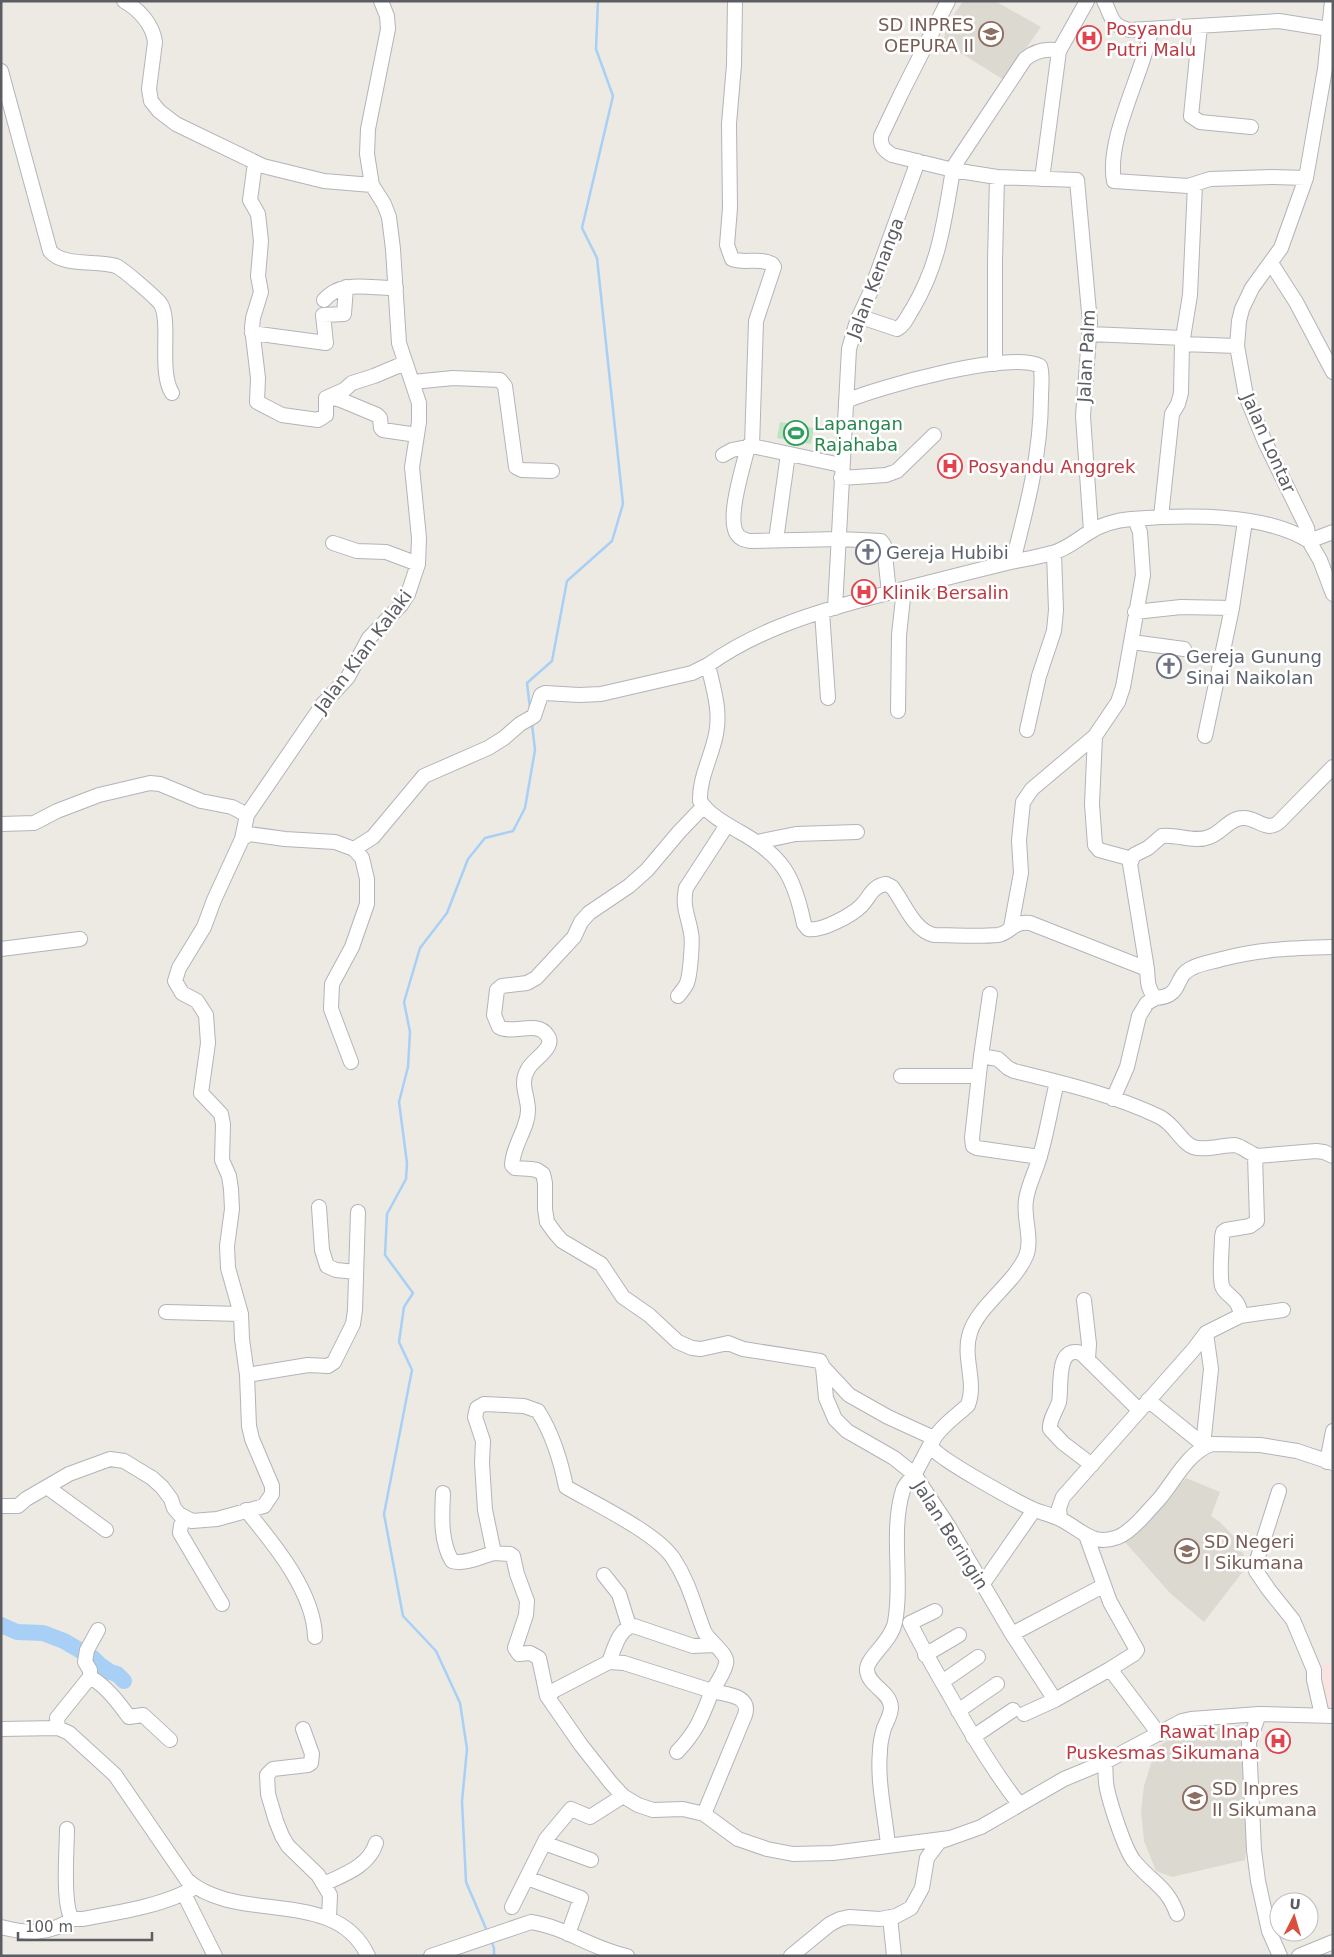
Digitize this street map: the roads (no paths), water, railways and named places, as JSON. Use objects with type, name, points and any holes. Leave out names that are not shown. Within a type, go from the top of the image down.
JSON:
[{"type":"street","points":[[124,1],[147,22],[154,37],[150,89],[152,104],[176,124],[255,163],[294,175],[324,181],[372,185]]},
{"type":"street","name":"Jalan Kian Kalaki","points":[[247,814],[323,704],[348,677],[369,638],[401,605],[408,594],[418,564],[419,543],[412,467],[419,403],[414,382],[404,363],[399,343],[389,217],[384,204],[372,185],[367,154],[368,129],[388,29],[387,16],[381,1]]},
{"type":"street","points":[[735,1],[734,65],[729,124],[730,208],[726,245],[732,259],[744,262],[764,261],[772,264],[774,267],[756,321],[750,446],[733,518],[735,532],[744,540],[840,539],[881,541],[885,552],[890,592]]},
{"type":"street","points":[[948,1],[901,94],[880,142],[892,155],[953,170],[997,177],[1042,179],[1059,51],[1084,6]]},
{"type":"street","points":[[1104,1],[1114,23],[1121,28],[1130,30],[1279,20],[1329,29]]},
{"type":"street","name":"Jalan Lontar","points":[[1332,1],[1329,29],[1329,70],[1306,178],[1281,248],[1252,288],[1242,309],[1237,346],[1246,396],[1265,442],[1307,528],[1309,541],[1320,560],[1333,594]]},
{"type":"street","points":[[1200,26],[1191,116],[1200,122],[1251,127]]},
{"type":"street","points":[[1151,30],[1146,52],[1118,137],[1112,167],[1114,181],[1173,186],[1195,185],[1210,179],[1281,176],[1306,178]]},
{"type":"street","points":[[858,318],[897,329],[903,325],[923,291],[941,240],[953,170],[1025,59],[1044,50],[1059,51]]},
{"type":"street","points":[[1,71],[50,251],[60,259],[118,267],[160,303],[164,316],[166,374],[172,393]]},
{"type":"street","name":"Jalan Kenanga","points":[[828,698],[828,610],[840,539],[841,472],[849,349],[852,334],[870,293],[918,161]]},
{"type":"street","points":[[255,163],[250,200],[258,214],[261,245],[258,276],[261,288],[253,318],[252,333],[258,378],[257,402],[282,415],[313,421],[326,415],[328,397]]},
{"type":"street","points":[[995,364],[994,316],[997,177]]},
{"type":"street","name":"Jalan Palm","points":[[1042,179],[1077,180],[1089,300],[1090,334],[1083,416],[1091,531]]},
{"type":"street","points":[[1161,516],[1172,414],[1181,393],[1183,341],[1190,295],[1195,185]]},
{"type":"street","points":[[1271,263],[1296,302],[1333,372]]},
{"type":"street","points":[[252,333],[326,343],[323,314],[344,314],[346,287]]},
{"type":"street","points":[[324,300],[333,290],[346,287],[396,288]]},
{"type":"street","points":[[912,309],[928,302]]},
{"type":"street","points":[[1090,334],[1237,346]]},
{"type":"street","points":[[328,397],[344,390],[352,383],[404,363]]},
{"type":"street","points":[[846,401],[867,392],[914,378],[995,364],[1033,363],[1040,366],[1039,440],[1028,503],[1014,561]]},
{"type":"street","points":[[414,382],[453,378],[500,380],[505,386],[516,467],[522,470],[552,470]]},
{"type":"street","points":[[328,397],[341,400],[377,415],[380,418],[381,428],[384,430],[416,435]]},
{"type":"street","points":[[723,455],[732,450],[750,446],[788,454],[841,472],[886,475],[898,471],[934,435]]},
{"type":"street","points":[[776,540],[788,454]]},
{"type":"street","points":[[354,849],[374,837],[424,776],[488,748],[504,738],[520,724],[534,716],[539,698],[545,693],[601,694],[692,673],[708,665],[731,648],[770,629],[890,592],[1054,553],[1091,531],[1119,521],[1161,516],[1230,518],[1298,534],[1309,541],[1333,532]]},
{"type":"street","points":[[1011,927],[1021,873],[1020,840],[1023,802],[1032,789],[1095,736],[1118,702],[1123,688],[1142,575],[1140,532],[1136,519]]},
{"type":"street","points":[[1205,736],[1232,608],[1245,521]]},
{"type":"street","points":[[336,542],[364,549],[388,552],[418,564]]},
{"type":"street","points":[[1027,730],[1039,676],[1054,631],[1056,610],[1054,553]]},
{"type":"street","points":[[898,711],[899,635],[904,589]]},
{"type":"street","points":[[1135,612],[1181,607],[1232,608]]},
{"type":"street","points":[[1132,642],[1184,649]]},
{"type":"street","points":[[708,665],[718,720],[714,746],[700,790],[700,801],[703,807],[727,825],[758,842],[772,853],[786,870],[797,897],[804,924],[808,930],[818,929],[848,916],[865,902],[874,888],[886,884],[892,887],[914,920],[927,934],[1000,934],[1023,922],[1147,969]]},
{"type":"street","points":[[1095,736],[1092,804],[1094,845],[1099,850],[1132,859]]},
{"type":"street","points":[[1156,998],[1150,992],[1148,986],[1131,870],[1134,855],[1148,848],[1162,836],[1191,839],[1209,838],[1230,822],[1242,818],[1252,819],[1266,826],[1274,826],[1333,767]]},
{"type":"street","points":[[1,824],[34,824],[57,811],[84,800],[150,783],[160,784],[200,801],[232,807],[247,814],[242,840],[214,900],[204,927],[179,968],[175,981],[182,993],[197,1001],[206,1015],[208,1044],[201,1093],[221,1114],[223,1124],[222,1160],[229,1176],[231,1199],[227,1246],[228,1268],[241,1314],[247,1375],[249,1426],[252,1439],[272,1486],[272,1494],[264,1506],[217,1519],[192,1521],[174,1508],[172,1499],[152,1478],[124,1461],[110,1459],[69,1474],[26,1499],[18,1506],[1,1506]]},
{"type":"street","points":[[703,807],[647,870],[629,886],[589,913],[581,922],[574,937],[536,978],[527,983],[502,986],[497,990],[494,1015],[499,1027],[508,1030],[534,1028],[544,1031],[550,1041],[546,1049],[535,1059],[526,1074],[523,1088],[528,1108],[527,1116],[513,1152],[512,1165],[515,1168],[537,1170],[543,1174],[547,1222],[555,1233],[562,1241],[601,1264],[624,1297],[649,1314],[678,1342],[692,1348],[728,1343],[743,1349],[817,1360],[849,1395],[888,1417],[934,1438]]},
{"type":"street","points":[[678,996],[687,983],[690,973],[692,935],[684,907],[686,888],[727,825]]},
{"type":"street","points":[[758,842],[796,834],[856,832]]},
{"type":"street","points":[[242,840],[249,834],[285,839],[335,842],[354,849],[362,858],[366,869],[367,904],[352,947],[332,984],[331,1009],[351,1062]]},
{"type":"street","points":[[1,949],[80,939]]},
{"type":"street","points":[[1112,1099],[1127,1067],[1139,1016],[1147,1004],[1156,998],[1166,997],[1172,993],[1184,973],[1194,966],[1249,952],[1270,949],[1333,947]]},
{"type":"street","points":[[990,994],[980,1056],[972,1138],[973,1146],[1040,1157]]},
{"type":"street","points":[[980,1056],[998,1058],[1014,1071],[1112,1099],[1169,1122],[1185,1141],[1193,1147],[1235,1145],[1255,1155],[1316,1151],[1333,1156]]},
{"type":"street","points":[[901,1076],[978,1076]]},
{"type":"street","points":[[888,1845],[878,1766],[881,1738],[890,1715],[891,1706],[888,1697],[869,1678],[867,1666],[870,1660],[887,1642],[895,1624],[898,1604],[897,1541],[903,1488],[914,1474],[934,1438],[968,1405],[971,1394],[968,1366],[968,1339],[970,1331],[982,1313],[1020,1268],[1027,1254],[1029,1243],[1026,1200],[1040,1157],[1057,1082]]},
{"type":"street","points":[[1240,1316],[1237,1303],[1224,1290],[1222,1282],[1222,1237],[1223,1232],[1226,1230],[1250,1226],[1257,1222],[1255,1155]]},
{"type":"street","points":[[319,1207],[322,1250],[327,1266],[336,1270],[356,1272]]},
{"type":"street","points":[[247,1375],[308,1365],[328,1366],[334,1362],[353,1324],[356,1310],[358,1212]]},
{"type":"street","points":[[1084,1300],[1089,1344],[1088,1359]]},
{"type":"street","points":[[1060,1519],[1059,1508],[1063,1497],[1206,1333],[1240,1316],[1283,1310]]},
{"type":"street","points":[[166,1312],[241,1314]]},
{"type":"street","points":[[1204,1446],[1211,1369],[1206,1333]]},
{"type":"street","points":[[1092,1464],[1052,1432],[1049,1426],[1058,1403],[1060,1379],[1065,1357],[1069,1352],[1081,1353],[1144,1405],[1204,1446]]},
{"type":"street","name":"Jalan Beringin","points":[[823,1367],[826,1398],[835,1418],[847,1431],[894,1458],[914,1474],[949,1527],[1012,1634],[1056,1700]]},
{"type":"street","points":[[494,1553],[485,1510],[483,1441],[475,1412],[484,1404],[530,1407],[538,1412],[547,1430],[563,1472],[566,1487],[650,1536],[664,1548],[673,1559],[692,1593],[705,1632],[714,1646],[725,1654],[727,1659],[726,1665],[712,1691],[699,1725],[692,1736],[677,1752]]},
{"type":"street","points":[[934,1438],[932,1446],[934,1452],[938,1455],[1034,1510],[1060,1519],[1087,1538],[1108,1539],[1118,1537],[1131,1529],[1160,1499],[1190,1460],[1204,1446],[1219,1443],[1260,1445],[1297,1451],[1330,1462],[1333,1431]]},
{"type":"street","points":[[47,1487],[106,1530]]},
{"type":"street","points":[[791,1956],[830,1924],[840,1919],[848,1917],[880,1920],[911,1908],[922,1888],[927,1858],[939,1842],[981,1827],[1064,1779],[1106,1762],[1182,1721],[1260,1714],[1328,1716],[1314,1680],[1314,1670],[1293,1620],[1256,1571],[1258,1557],[1279,1491]]},
{"type":"street","points":[[443,1493],[445,1546],[452,1561],[466,1560],[494,1553],[510,1554],[513,1556],[528,1608],[515,1648],[519,1654],[530,1653],[539,1658],[547,1696],[581,1745],[624,1796],[645,1808],[653,1810],[683,1809],[704,1814],[738,1838],[775,1852],[793,1854],[834,1853],[950,1838]]},
{"type":"street","points":[[246,1510],[272,1542],[304,1596],[314,1618],[315,1637]]},
{"type":"street","points":[[982,1585],[1034,1510]]},
{"type":"street","points":[[186,1518],[181,1525],[180,1533],[222,1604]]},
{"type":"street","points":[[973,1737],[1018,1712],[1056,1700],[1110,1669],[1134,1654],[1137,1650],[1110,1602],[1087,1538]]},
{"type":"street","points":[[604,1575],[619,1594],[629,1626]]},
{"type":"street","points":[[1012,1634],[1103,1586]]},
{"type":"street","points":[[935,1611],[910,1623],[925,1655],[995,1774],[1019,1804]]},
{"type":"street","points":[[609,1662],[623,1631],[629,1626],[693,1646],[714,1646]]},
{"type":"street","points":[[58,1728],[56,1718],[90,1677],[86,1656],[98,1630]]},
{"type":"street","points":[[925,1655],[960,1635]]},
{"type":"street","points":[[942,1682],[978,1657]]},
{"type":"street","points":[[547,1696],[609,1662],[624,1663],[742,1699],[748,1708],[704,1814]]},
{"type":"street","points":[[1110,1669],[1159,1734]]},
{"type":"street","points":[[90,1677],[100,1682],[120,1704],[129,1718],[143,1715],[170,1740]]},
{"type":"street","points":[[958,1711],[997,1684]]},
{"type":"street","points":[[1260,1714],[1249,1742],[1254,1850],[1258,1881],[1269,1931],[1280,1956]]},
{"type":"street","points":[[1,1729],[58,1728],[69,1733],[115,1775],[187,1880],[189,1890],[215,1956]]},
{"type":"street","points":[[303,1729],[312,1754],[311,1763],[308,1765],[273,1769],[267,1775],[266,1785],[276,1822],[282,1836],[288,1846],[324,1884],[330,1895],[328,1918]]},
{"type":"street","points":[[1106,1762],[1106,1788],[1132,1859],[1164,1890],[1172,1900],[1177,1914]]},
{"type":"street","points":[[512,1907],[544,1843],[571,1810],[590,1817],[624,1796]]},
{"type":"street","points":[[67,1829],[66,1878],[68,1907],[72,1919]]},
{"type":"street","points":[[324,1884],[350,1872],[360,1865],[372,1854],[376,1843]]},
{"type":"street","points":[[544,1843],[591,1860]]},
{"type":"street","points":[[526,1878],[581,1898],[568,1934]]},
{"type":"street","points":[[1,1927],[24,1933],[41,1932],[51,1930],[72,1919],[115,1913],[189,1890],[240,1903],[314,1913],[328,1918],[352,1934],[360,1942],[368,1956]]},
{"type":"street","points":[[890,1917],[894,1956]]},
{"type":"street","points":[[431,1956],[531,1922],[546,1924],[588,1944],[627,1956]]},
{"type":"street","points":[[1299,1956],[1333,1942]]},
{"type":"waterway","points":[[530,708],[527,683],[552,661],[567,581],[612,541],[623,504],[597,258],[582,228],[613,96],[596,49],[598,1]]},
{"type":"waterway","points":[[487,1931],[466,1882],[462,1801],[467,1749],[460,1703],[436,1651],[403,1616],[384,1514],[412,1370],[399,1342],[404,1307],[413,1293],[385,1255],[387,1214],[406,1179],[407,1163],[399,1102],[408,1067],[410,1032],[404,1002],[420,948],[447,913],[468,859],[485,838],[513,831],[525,808],[535,750],[532,724]]},
{"type":"waterway","points":[[1,1625],[17,1632],[43,1633],[64,1641],[93,1658],[124,1681]]},
{"type":"waterway","points":[[491,1940],[494,1956]]},
{"type":"place","name":"SD INPRES OEPURA II","points":[[991,34]]},
{"type":"place","name":"Posyandu Putri Malu","points":[[1089,38]]},
{"type":"place","name":"Lapangan Rajahaba","points":[[796,433]]},
{"type":"place","name":"Posyandu Anggrek","points":[[950,466]]},
{"type":"place","name":"Gereja Hubibi","points":[[868,552]]},
{"type":"place","name":"Klinik Bersalin","points":[[864,592]]},
{"type":"place","name":"Gereja Gunung Sinai Naikolan","points":[[1169,666]]},
{"type":"place","name":"SD Negeri I Sikumana","points":[[1187,1551]]},
{"type":"place","name":"Rawat Inap Puskesmas Sikumana","points":[[1278,1741]]},
{"type":"place","name":"SD Inpres II Sikumana","points":[[1195,1798]]}]
